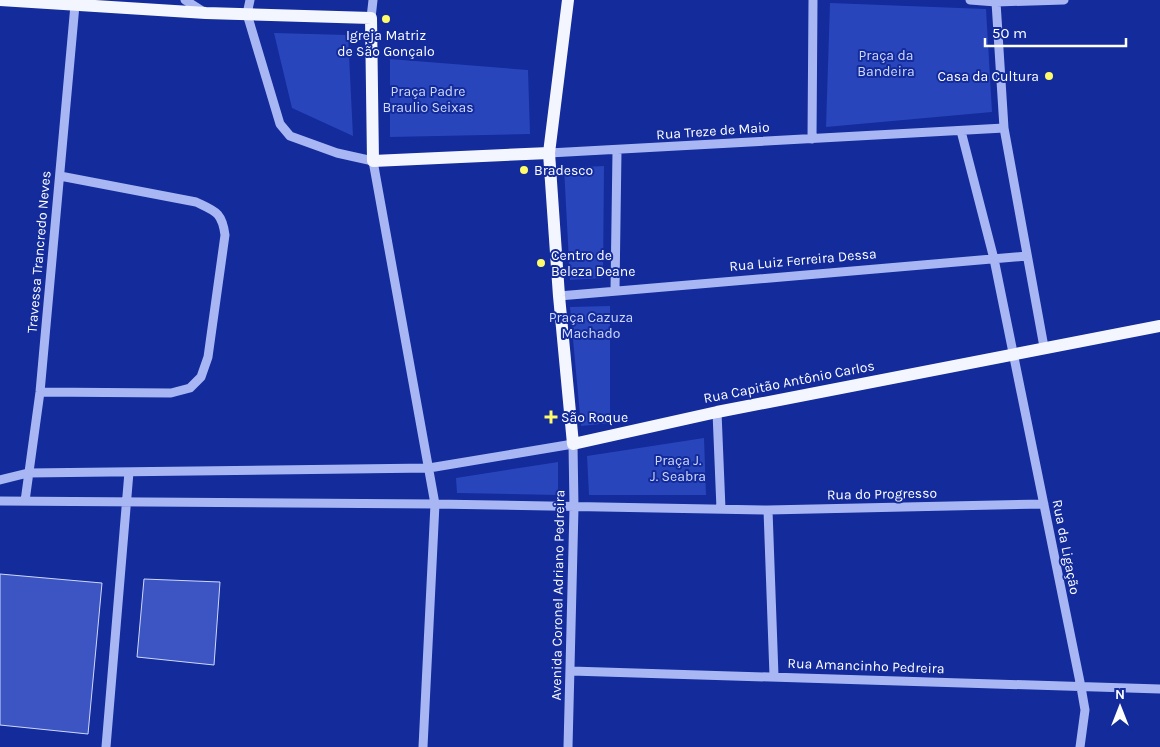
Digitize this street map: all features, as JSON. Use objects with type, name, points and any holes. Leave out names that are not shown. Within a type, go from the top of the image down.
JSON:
[{"type":"main road","points":[[0,0],[206,13],[371,18],[373,161],[549,154]]},
{"type":"main road","points":[[568,0],[549,154],[559,296],[573,444]]},
{"type":"main road","name":"Rua Capitão Antônio Carlos","points":[[573,444],[717,412],[1011,353],[1160,326]]},
{"type":"street","points":[[186,0],[206,13]]},
{"type":"street","points":[[250,0],[247,14],[280,124],[290,136],[337,152],[373,161],[435,504],[423,747]]},
{"type":"street","points":[[371,18],[373,0]]},
{"type":"street","points":[[813,0],[812,139],[1004,128]]},
{"type":"street","points":[[970,0],[996,2],[1064,0]]},
{"type":"street","points":[[996,2],[1004,128],[1044,347]]},
{"type":"street","name":"Travessa Trancredo Neves","points":[[25,501],[40,392],[60,176],[83,4]]},
{"type":"street","name":"Rua da Ligação","points":[[961,131],[994,259],[1011,353],[1081,687],[1085,710],[1080,747]]},
{"type":"street","name":"Rua Treze de Maio","points":[[549,154],[812,139]]},
{"type":"street","points":[[559,296],[615,290],[617,151]]},
{"type":"street","points":[[40,392],[171,393],[190,388],[201,377],[208,356],[225,235],[223,220],[215,211],[196,202],[60,176]]},
{"type":"street","name":"Rua Luiz Ferreira Dessa","points":[[615,290],[1027,256]]},
{"type":"street","points":[[0,501],[435,504],[574,508],[721,509],[717,412]]},
{"type":"street","points":[[0,480],[28,473],[429,468],[573,444]]},
{"type":"street","name":"Avenida Coronel Adriano Pedreira","points":[[568,747],[574,508],[573,444]]},
{"type":"street","points":[[106,747],[129,472]]},
{"type":"street","name":"Rua do Progresso","points":[[721,509],[768,510],[1044,504]]},
{"type":"street","points":[[768,510],[774,676]]},
{"type":"street","name":"Rua Amancinho Pedreira","points":[[571,672],[774,676],[1160,689]]},
{"type":"green space","name":"Praça da Bandeira","points":[[830,3],[986,9],[992,112],[826,127]]},
{"type":"green space","name":"Praça Padre Braulio Seixas","points":[[274,33],[348,35],[353,136],[292,108]]},
{"type":"green space","name":"Praça Padre Braulio Seixas","points":[[390,59],[528,70],[530,134],[390,137]]},
{"type":"green space","name":"Praça Cazuza Machado","points":[[604,166],[603,278],[570,280],[564,168]]},
{"type":"green space","name":"Praça Cazuza Machado","points":[[610,306],[610,423],[581,426],[570,307]]},
{"type":"green space","name":"Praça J. J. Seabra","points":[[704,438],[706,495],[589,495],[587,456]]},
{"type":"green space","points":[[558,462],[558,495],[457,493],[456,478]]},
{"type":"building","points":[[0,574],[102,583],[88,734],[0,725]]},
{"type":"building","points":[[144,579],[220,582],[214,665],[137,657]]},
{"type":"place","name":"Igreja Matriz de São Gonçalo","points":[[386,19]]},
{"type":"place","name":"Casa da Cultura","points":[[1049,76]]},
{"type":"place","name":"Bradesco","points":[[524,170]]},
{"type":"place","name":"Centro de Beleza Deane","points":[[541,263]]},
{"type":"place","name":"São Roque","points":[[551,417]]}]
